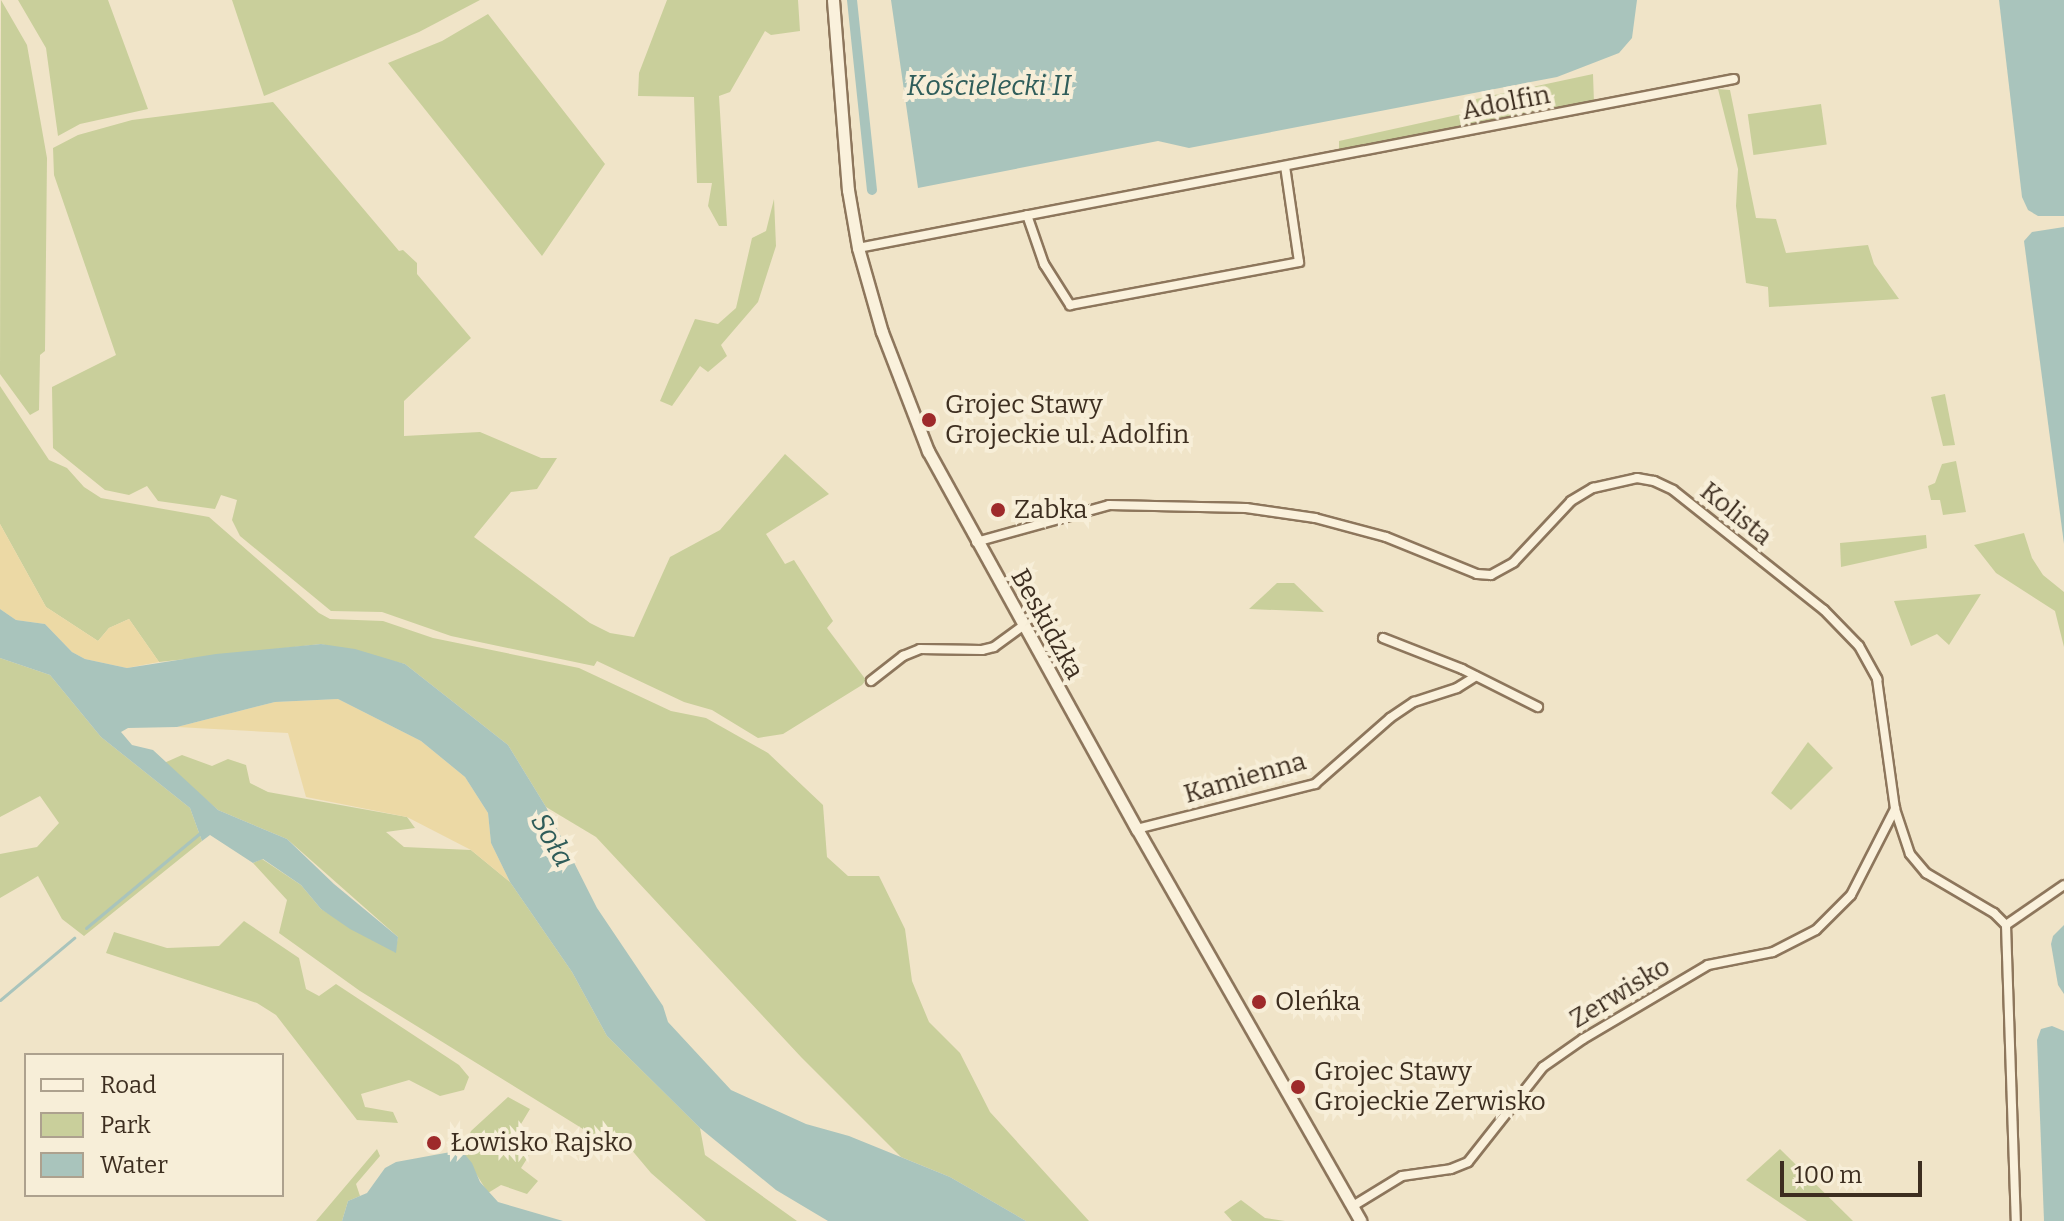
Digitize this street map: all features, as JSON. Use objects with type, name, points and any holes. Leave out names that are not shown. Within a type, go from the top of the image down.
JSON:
[{"type":"main road","name":"Beskidzka","points":[[833,0],[848,190],[858,248],[882,332],[918,428],[976,542],[1361,1221]]},
{"type":"street","name":"Adolfin","points":[[858,248],[1734,79]]},
{"type":"street","points":[[1027,215],[1044,264],[1070,305],[1299,262],[1285,166]]},
{"type":"street","name":"Kolista","points":[[976,542],[1109,505],[1246,508],[1315,518],[1386,537],[1477,574],[1491,575],[1514,562],[1582,494],[1620,480],[1654,481],[1682,496],[1824,610],[1859,646],[1877,679],[1895,809],[1904,842],[1921,869],[1990,910],[2006,925]]},
{"type":"street","points":[[871,681],[903,656],[920,649],[982,650],[994,647],[1023,626]]},
{"type":"street","points":[[1383,638],[1476,676],[1538,707]]},
{"type":"street","name":"Kamienna","points":[[1137,829],[1315,784],[1390,718],[1414,702],[1457,688],[1476,676]]},
{"type":"street","name":"Zerwisko","points":[[1353,1206],[1402,1176],[1448,1170],[1468,1162],[1543,1067],[1591,1034],[1708,965],[1773,952],[1816,930],[1851,895],[1895,809]]},
{"type":"street","points":[[2016,1221],[2006,925],[2064,885]]},
{"type":"green space","points":[[1,0],[27,45],[47,158],[45,351],[40,355],[39,410],[30,415],[0,374]]},
{"type":"green space","points":[[18,0],[108,0],[148,109],[80,124],[58,136],[46,48]]},
{"type":"green space","points":[[232,0],[480,0],[419,32],[264,96]]},
{"type":"green space","points":[[667,0],[798,0],[800,31],[771,35],[765,31],[730,92],[719,96],[727,226],[719,226],[708,206],[712,183],[697,183],[694,97],[638,96],[639,73]]},
{"type":"green space","points":[[488,14],[605,164],[542,256],[388,63],[442,41]]},
{"type":"green space","points":[[1593,74],[1594,103],[1339,151],[1339,141],[1475,111],[1476,99]]},
{"type":"green space","points":[[1718,89],[1730,90],[1756,218],[1776,219],[1786,253],[1868,245],[1874,264],[1899,299],[1769,307],[1768,287],[1746,283],[1736,206],[1738,169]]},
{"type":"green space","points":[[273,102],[399,251],[403,250],[417,263],[417,274],[471,338],[404,401],[404,436],[480,432],[541,458],[557,458],[537,489],[511,492],[474,537],[590,623],[610,633],[634,637],[670,557],[720,530],[785,454],[829,494],[766,534],[785,564],[794,560],[833,621],[827,628],[866,680],[862,685],[783,734],[758,738],[712,710],[684,702],[597,661],[594,666],[451,636],[382,612],[331,611],[240,536],[232,520],[237,500],[221,495],[215,509],[158,501],[147,486],[129,495],[105,490],[53,448],[52,387],[116,355],[54,175],[53,148],[78,135],[132,120]]},
{"type":"green space","points":[[1821,104],[1827,145],[1753,155],[1748,114]]},
{"type":"green space","points":[[774,199],[776,246],[758,302],[721,345],[727,356],[708,372],[700,366],[672,406],[660,401],[695,319],[718,324],[736,308],[752,238],[766,231]]},
{"type":"green space","points":[[0,386],[49,460],[67,468],[84,487],[101,498],[209,517],[319,613],[330,619],[383,621],[433,638],[579,668],[671,711],[706,718],[768,753],[823,805],[827,857],[848,876],[879,876],[905,929],[912,981],[929,1022],[960,1053],[990,1112],[1089,1221],[1026,1221],[950,1177],[901,1157],[801,1057],[596,837],[546,807],[508,745],[405,664],[321,644],[159,662],[129,619],[109,628],[98,641],[46,607],[0,524]]},
{"type":"green space","points":[[1945,394],[1955,445],[1943,446],[1931,397]]},
{"type":"green space","points":[[1956,461],[1966,512],[1943,515],[1940,500],[1931,500],[1928,486],[1935,483],[1942,464]]},
{"type":"green space","points":[[2024,533],[2032,558],[2043,575],[2064,592],[2064,647],[2055,611],[1996,573],[1974,545]]},
{"type":"green space","points":[[1926,535],[1927,548],[1841,567],[1840,543]]},
{"type":"green space","points":[[1277,583],[1294,583],[1324,612],[1249,609]]},
{"type":"green space","points":[[1981,594],[1949,645],[1937,634],[1911,646],[1894,601]]},
{"type":"green space","points":[[0,658],[50,675],[101,737],[190,808],[202,841],[84,936],[62,919],[38,876],[0,898],[0,854],[37,847],[59,823],[40,796],[0,817]]},
{"type":"green space","points":[[1808,742],[1833,768],[1791,810],[1771,793]]},
{"type":"green space","points":[[182,755],[212,766],[228,759],[246,765],[250,783],[268,792],[407,817],[415,828],[386,832],[404,847],[471,850],[510,882],[572,972],[607,1036],[700,1128],[705,1155],[797,1221],[706,1221],[651,1173],[630,1148],[604,1142],[360,991],[279,933],[287,900],[253,863],[262,859],[301,885],[321,909],[395,952],[398,937],[287,839],[218,810],[164,763]]},
{"type":"green space","points":[[244,921],[299,958],[306,989],[319,996],[336,984],[459,1065],[469,1077],[464,1090],[440,1096],[409,1080],[361,1094],[365,1107],[393,1112],[398,1123],[357,1120],[276,1015],[257,1003],[106,953],[114,932],[167,948],[219,946]]},
{"type":"green space","points":[[508,1097],[530,1109],[512,1139],[530,1154],[521,1168],[538,1181],[527,1194],[501,1185],[488,1193],[462,1151],[471,1131]]},
{"type":"green space","points":[[377,1149],[380,1156],[356,1184],[360,1196],[348,1201],[342,1221],[316,1221]]},
{"type":"green space","points":[[1780,1149],[1853,1221],[1807,1221],[1746,1180]]},
{"type":"green space","points":[[1241,1200],[1265,1218],[1285,1221],[1232,1221],[1224,1212]]},
{"type":"sand","points":[[0,524],[46,607],[98,641],[109,628],[129,619],[159,662],[127,668],[85,659],[72,652],[45,624],[16,620],[0,609]]},
{"type":"sand","points":[[338,699],[421,741],[465,777],[488,813],[491,843],[510,882],[471,850],[407,817],[306,797],[288,733],[177,727],[275,702]]},
{"type":"water","name":"Kościelecki II","points":[[891,0],[1637,0],[1632,38],[1619,53],[1557,77],[1189,148],[1158,141],[918,188]]},
{"type":"water","points":[[1999,0],[2064,0],[2064,216],[2038,216],[2028,210],[2022,197]]},
{"type":"water","points":[[2064,227],[2064,544],[2024,241],[2032,232]]},
{"type":"water","name":"Soła","points":[[0,609],[16,620],[45,624],[72,652],[85,659],[127,668],[216,654],[321,644],[355,649],[405,664],[508,745],[546,807],[597,908],[663,1006],[668,1022],[731,1090],[806,1124],[849,1136],[950,1177],[1026,1221],[828,1221],[776,1190],[700,1128],[607,1036],[572,972],[510,882],[491,843],[488,813],[465,777],[421,741],[338,699],[275,702],[177,727],[128,728],[121,732],[132,745],[153,750],[218,810],[287,839],[334,884],[398,937],[396,953],[350,929],[321,909],[301,885],[263,859],[253,863],[210,835],[202,841],[190,808],[101,737],[50,675],[0,658]]},
{"type":"water","points":[[2064,925],[2064,994],[2058,985],[2051,944],[2053,936]]},
{"type":"water","points":[[2052,1026],[2064,1031],[2064,1221],[2044,1221],[2037,1040],[2041,1029]]},
{"type":"water","points":[[462,1151],[472,1163],[480,1182],[498,1202],[563,1221],[342,1221],[348,1201],[367,1193],[385,1168],[396,1162]]},
{"type":"waterway","points":[[852,0],[872,190]]},
{"type":"waterway","points":[[86,928],[200,833]]},
{"type":"waterway","points":[[0,1000],[74,938]]},
{"type":"place","name":"Grojec Stawy Grojeckie ul. Adolfin","points":[[929,420]]},
{"type":"place","name":"Zabka","points":[[998,510]]},
{"type":"place","name":"Oleńka","points":[[1259,1002]]},
{"type":"place","name":"Grojec Stawy Grojeckie Zerwisko","points":[[1298,1087]]},
{"type":"place","name":"Łowisko Rajsko","points":[[434,1143]]}]
